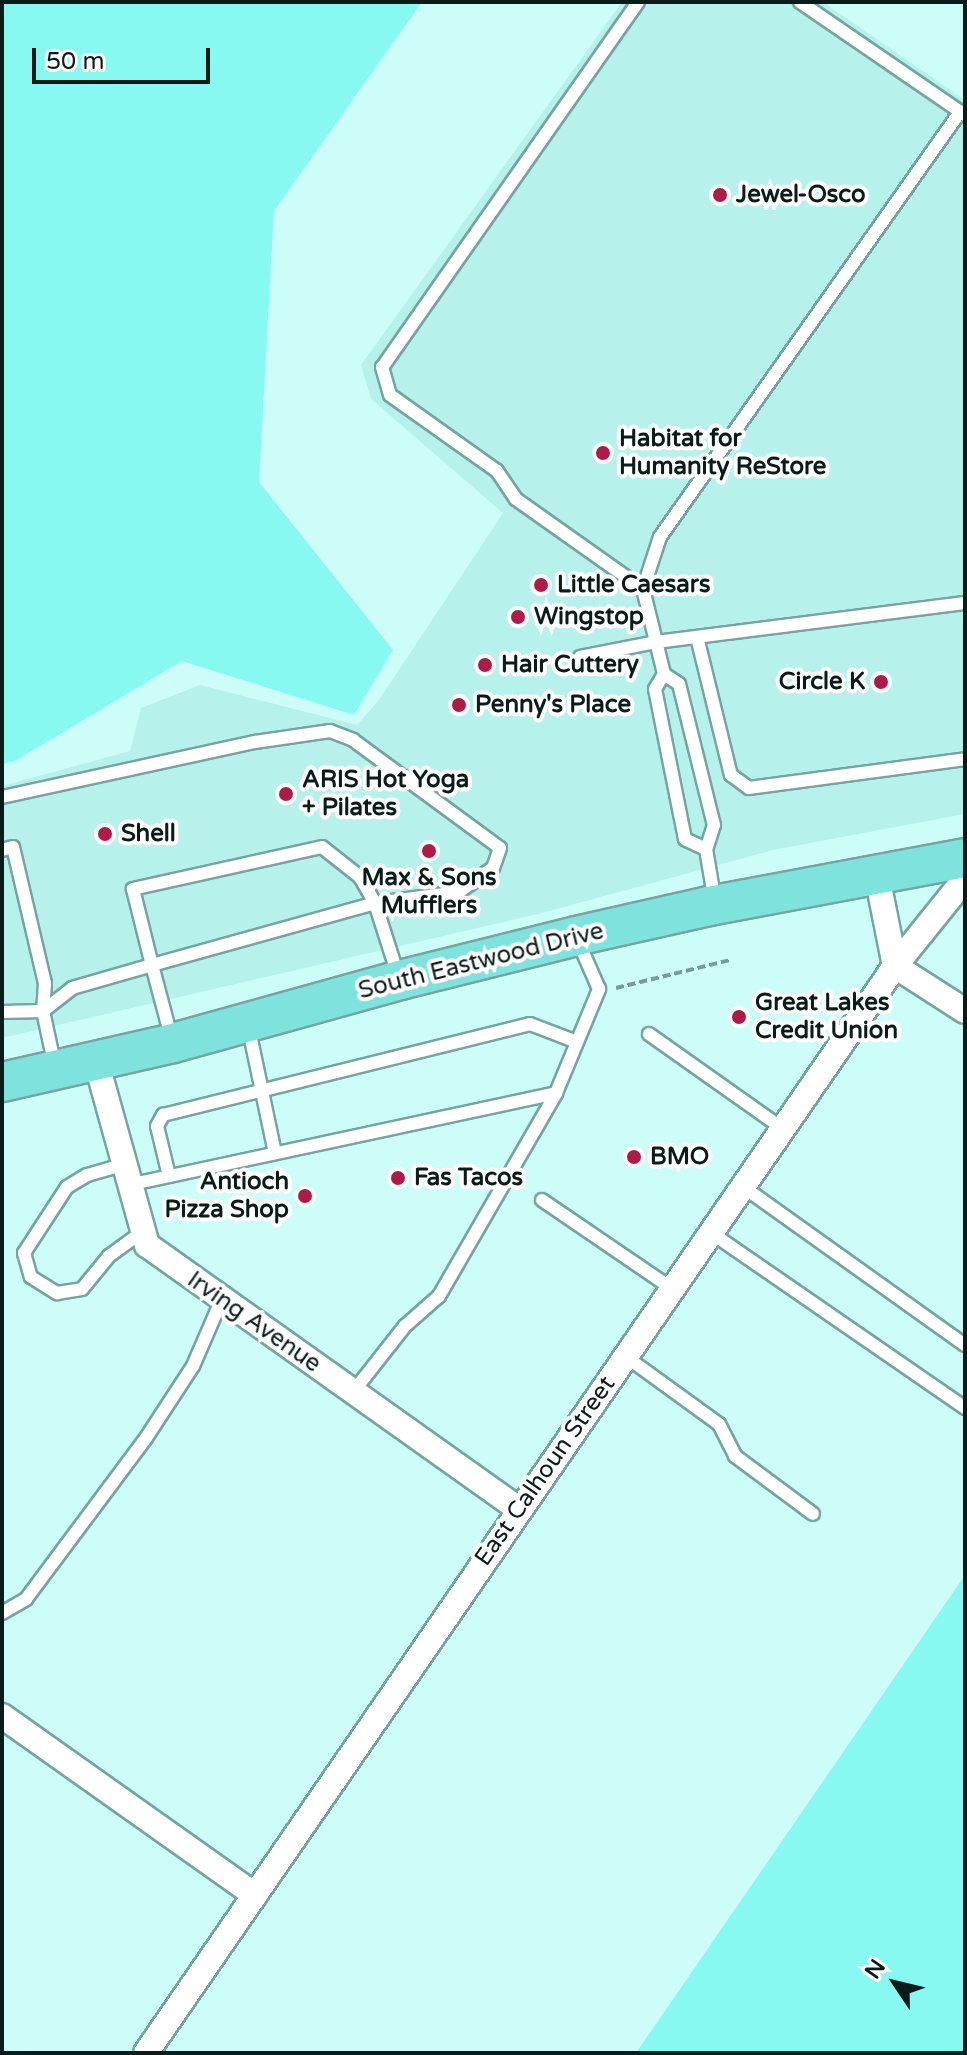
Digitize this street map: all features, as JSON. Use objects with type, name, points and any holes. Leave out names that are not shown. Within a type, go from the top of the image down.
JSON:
[{"type":"main road","name":"South Eastwood Drive","points":[[2,1082],[173,1043],[400,980],[576,936],[716,905],[965,858]]},
{"type":"street","points":[[877,876],[895,966],[965,1011]]},
{"type":"street","name":"East Calhoun Street","points":[[146,2053],[895,966],[965,879]]},
{"type":"street","name":"Irving Avenue","points":[[96,1061],[125,1175],[147,1245],[518,1509]]},
{"type":"street","points":[[2,1716],[255,1895]]},
{"type":"lane","points":[[638,2],[382,367],[390,395],[497,471],[516,499],[643,589]]},
{"type":"lane","points":[[716,905],[706,849],[714,825],[679,684],[664,674],[643,589],[660,537],[962,114],[800,2]]},
{"type":"lane","points":[[580,657],[656,642],[965,603]]},
{"type":"lane","points":[[697,637],[731,775],[749,788],[965,759]]},
{"type":"lane","points":[[664,674],[655,689],[685,839],[706,849]]},
{"type":"lane","points":[[2,797],[255,742],[330,731],[353,740],[500,848],[493,868],[459,892],[375,903],[72,988],[43,1011],[2,1012]]},
{"type":"lane","points":[[2,850],[13,847],[45,983],[43,1011],[56,1071]]},
{"type":"lane","points":[[173,1043],[133,889],[322,847],[360,877],[375,903],[400,980]]},
{"type":"lane","points":[[353,1392],[405,1326],[439,1296],[556,1093],[597,992],[576,936]]},
{"type":"lane","points":[[248,1022],[275,1153]]},
{"type":"lane","points":[[169,1176],[157,1126],[163,1115],[261,1088],[530,1024],[577,1042]]},
{"type":"lane","points":[[649,1034],[782,1128]]},
{"type":"lane","points":[[142,1232],[109,1256],[82,1289],[57,1293],[31,1277],[24,1253],[67,1187],[87,1175],[169,1176],[556,1093]]},
{"type":"lane","points":[[742,1186],[965,1345]]},
{"type":"lane","points":[[542,1200],[671,1288]]},
{"type":"lane","points":[[710,1232],[965,1408]]},
{"type":"lane","points":[[2,1613],[26,1599],[146,1438],[193,1366],[222,1299]]},
{"type":"lane","points":[[624,1356],[719,1424],[735,1456],[813,1514]]},
{"type":"path","points":[[597,992],[730,960]]},
{"type":"shaded area","points":[[2,2],[422,2],[274,211],[259,482],[393,650],[354,715],[182,661],[15,761],[2,764]]},
{"type":"shaded area","points":[[622,2],[823,2],[965,100],[965,814],[773,850],[542,913],[2,1038],[2,786],[130,751],[141,708],[200,685],[357,725],[379,700],[503,513],[371,399],[361,365]]},
{"type":"shaded area","points":[[965,1575],[965,2053],[636,2053]]},
{"type":"place","name":"Jewel-Osco","points":[[720,195]]},
{"type":"place","name":"Habitat for Humanity ReStore","points":[[603,453]]},
{"type":"place","name":"Little Caesars","points":[[541,585]]},
{"type":"place","name":"Wingstop","points":[[518,617]]},
{"type":"place","name":"Hair Cuttery","points":[[485,665]]},
{"type":"place","name":"Circle K","points":[[881,682]]},
{"type":"place","name":"Penny's Place","points":[[459,705]]},
{"type":"place","name":"ARIS Hot Yoga + Pilates","points":[[286,794]]},
{"type":"place","name":"Shell","points":[[105,834]]},
{"type":"place","name":"Max & Sons Mufflers","points":[[429,851]]},
{"type":"place","name":"Great Lakes Credit Union","points":[[739,1017]]},
{"type":"place","name":"BMO","points":[[634,1157]]},
{"type":"place","name":"Fas Tacos","points":[[398,1178]]},
{"type":"place","name":"Antioch Pizza Shop","points":[[305,1196]]}]
